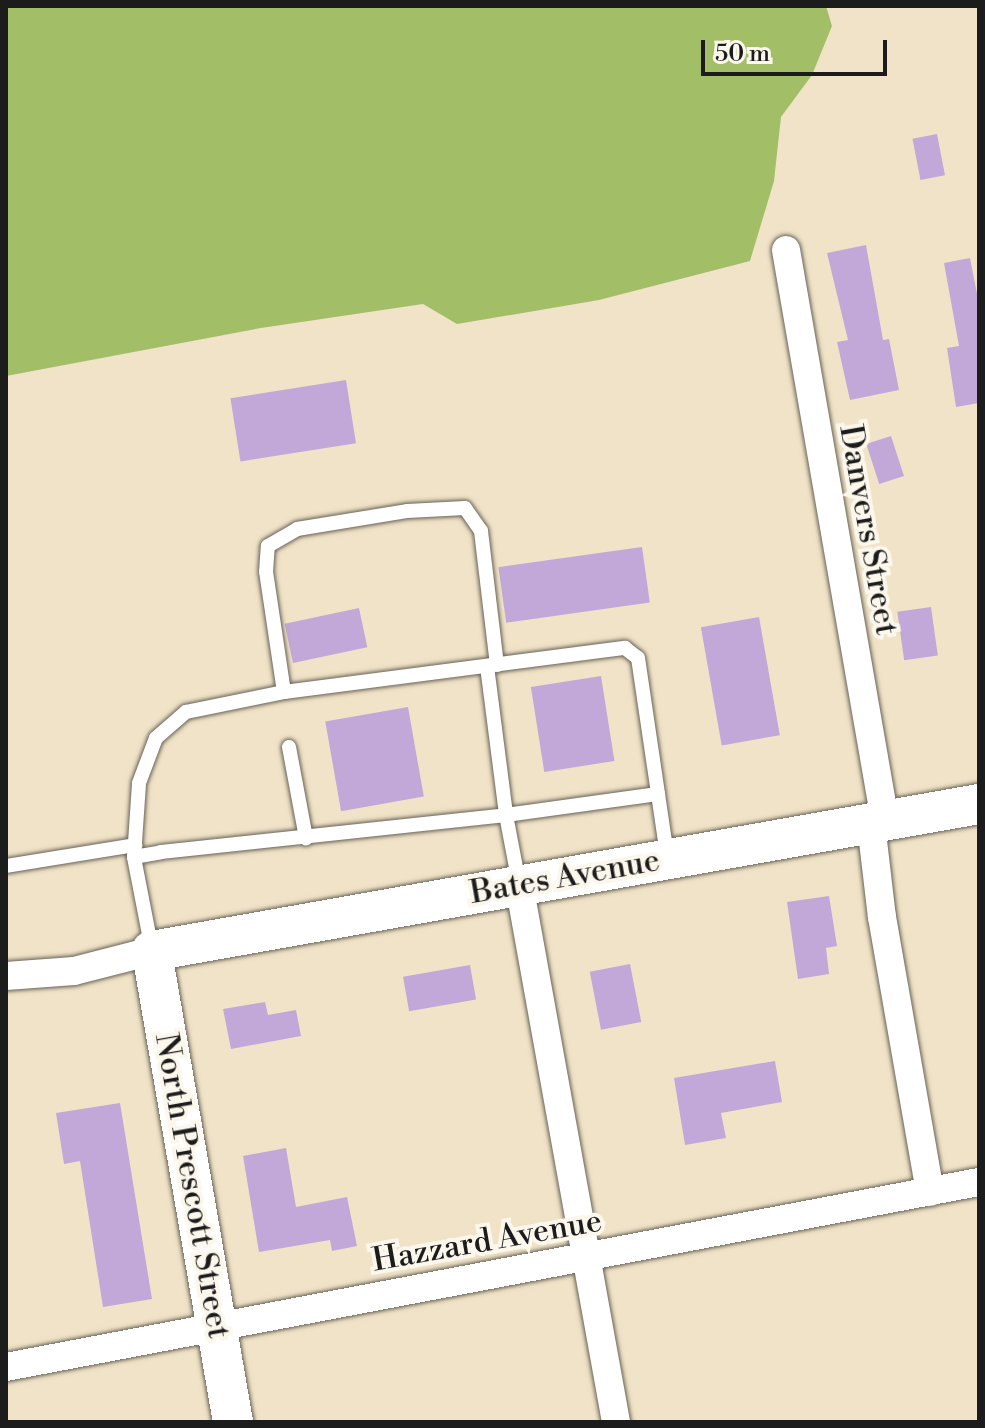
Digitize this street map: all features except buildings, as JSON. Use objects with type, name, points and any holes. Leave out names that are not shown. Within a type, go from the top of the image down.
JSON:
[{"type":"street","name":"Danvers Street","points":[[786,250],[878,822],[882,917],[930,1192]]},
{"type":"street","name":"Bates Avenue","points":[[152,951],[979,804]]},
{"type":"street","points":[[519,884],[616,1422]]},
{"type":"street","points":[[6,976],[74,971],[152,951]]},
{"type":"street","name":"North Prescott Street","points":[[152,951],[233,1422]]},
{"type":"street","name":"Hazzard Avenue","points":[[6,1367],[979,1182]]},
{"type":"lane","points":[[284,692],[266,572],[268,546],[297,529],[407,511],[465,508],[481,531],[506,815],[519,884]]},
{"type":"lane","points":[[152,951],[135,851],[139,783],[156,738],[186,712],[284,692],[625,648],[638,658],[668,859]]},
{"type":"lane","points":[[289,747],[306,838]]},
{"type":"lane","points":[[6,866],[135,851],[306,838],[658,794]]},
{"type":"green space","points":[[6,6],[826,6],[832,26],[812,75],[781,117],[774,181],[750,261],[599,300],[457,324],[423,304],[261,328],[6,376]]}]
